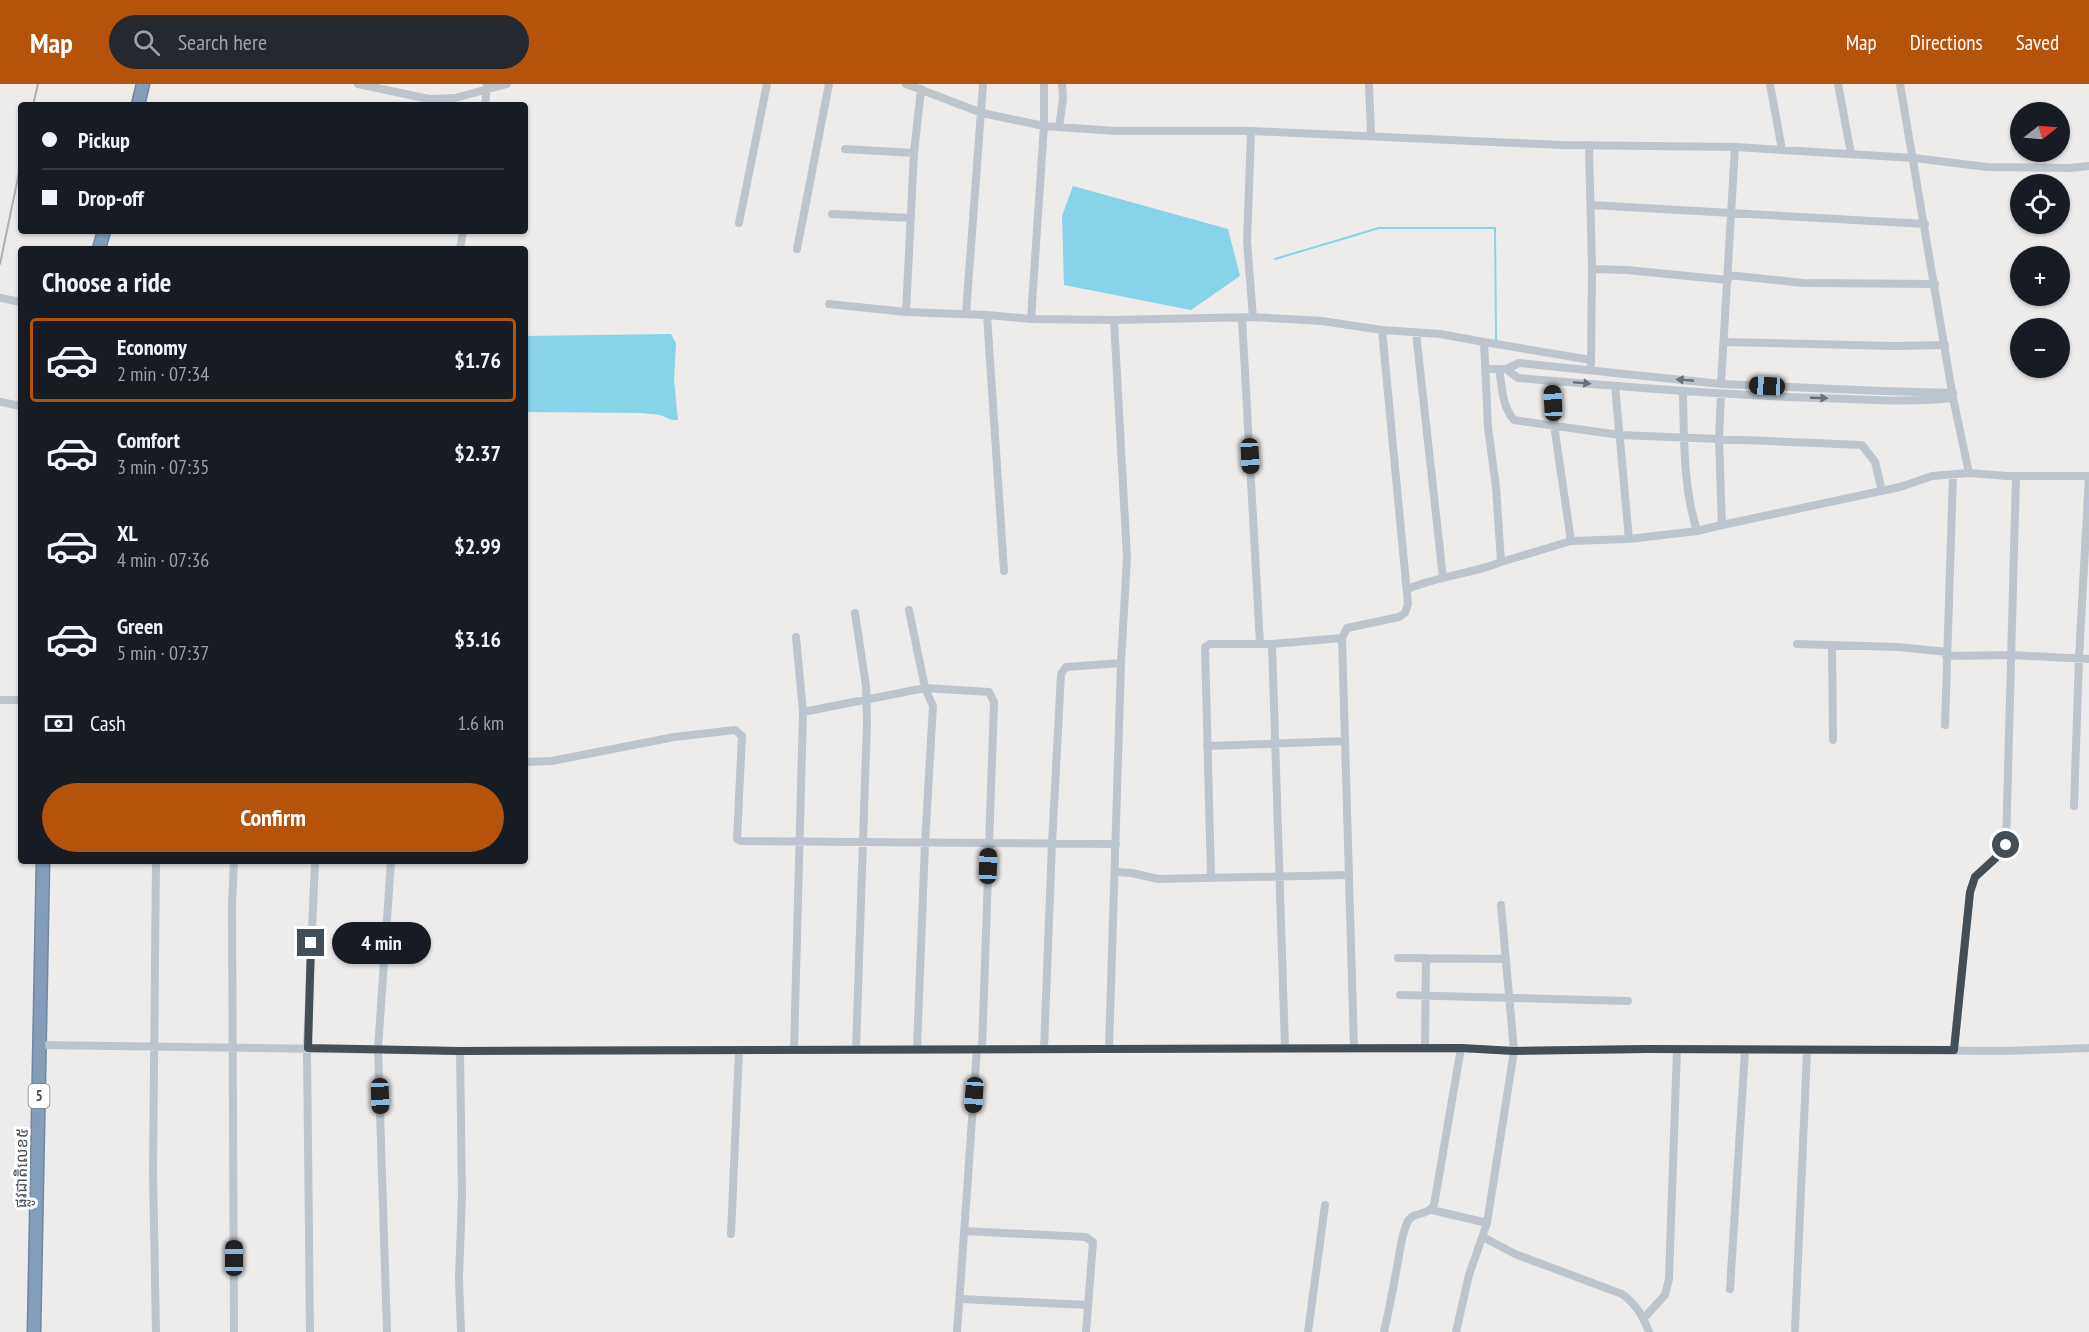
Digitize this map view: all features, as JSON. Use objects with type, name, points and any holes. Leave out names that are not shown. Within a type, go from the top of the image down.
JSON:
[{"type":"highway","points":[[139,102],[143,84]]},
{"type":"highway","name":"ផ្លូវជាតិលេខ៥","points":[[34,1332],[43,864]]},
{"type":"street","points":[[358,84],[429,99],[455,98],[487,87],[507,84]]},
{"type":"street","points":[[739,223],[766,84]]},
{"type":"street","points":[[797,249],[830,84]]},
{"type":"street","points":[[906,84],[982,112],[1044,126],[1117,131],[1251,131],[1589,145],[1735,147],[1914,158],[1988,167],[2070,168],[2089,166]]},
{"type":"street","points":[[966,314],[983,84]]},
{"type":"street","points":[[1030,319],[1044,126],[1044,84]]},
{"type":"street","points":[[1059,127],[1063,99],[1062,84]]},
{"type":"street","points":[[1369,84],[1371,135]]},
{"type":"street","points":[[1770,84],[1782,150]]},
{"type":"street","points":[[1838,84],[1851,154]]},
{"type":"street","points":[[1900,84],[1953,395],[1969,472]]},
{"type":"street","points":[[485,102],[487,87]]},
{"type":"street","points":[[906,312],[914,153],[921,89]]},
{"type":"street","points":[[1251,131],[1247,242],[1253,317]]},
{"type":"street","points":[[1589,145],[1592,269],[1590,372]]},
{"type":"street","points":[[1722,384],[1735,147]]},
{"type":"street","points":[[845,149],[914,153]]},
{"type":"street","points":[[1591,205],[1925,224]]},
{"type":"street","points":[[832,213],[911,218]]},
{"type":"street","points":[[1592,269],[1803,282],[1935,284]]},
{"type":"street","points":[[0,298],[18,301]]},
{"type":"street","points":[[829,304],[906,312],[1030,319],[1253,317],[1322,321],[1382,330],[1440,334],[1591,360]]},
{"type":"street","points":[[987,315],[1004,572]]},
{"type":"street","points":[[1242,318],[1260,644]]},
{"type":"street","points":[[1109,1049],[1127,558],[1114,320]]},
{"type":"street","points":[[1353,1048],[1342,638],[1347,628],[1356,624],[1399,617],[1405,613],[1408,604],[1382,330]]},
{"type":"street","points":[[1416,333],[1443,578]]},
{"type":"street","points":[[1484,342],[1488,427],[1502,562]]},
{"type":"street","points":[[1724,342],[1945,345]]},
{"type":"street","points":[[1486,369],[1502,369],[1519,363],[1722,384],[1953,395]]},
{"type":"street","points":[[1502,369],[1518,378],[1683,392],[1928,401],[1953,395]]},
{"type":"street","points":[[1502,369],[1506,405],[1514,420],[1620,435],[1862,446],[1875,462],[1882,491]]},
{"type":"street","points":[[1552,381],[1554,425],[1571,541]]},
{"type":"street","points":[[1615,386],[1629,538]]},
{"type":"street","points":[[1683,392],[1684,438],[1691,514],[1697,531]]},
{"type":"street","points":[[1721,394],[1719,439],[1722,525]]},
{"type":"street","points":[[0,402],[18,405]]},
{"type":"street","points":[[1408,589],[1425,582],[1482,570],[1571,541],[1697,531],[1882,491],[1932,476],[1969,472],[2016,476],[2089,476],[2074,806]]},
{"type":"street","points":[[1945,725],[1953,475]]},
{"type":"street","points":[[1954,1050],[1970,892],[1975,877],[2000,854],[2006,845],[2016,476]]},
{"type":"street","points":[[909,610],[925,688],[933,706],[917,1050]]},
{"type":"street","points":[[855,613],[866,700],[856,1050]]},
{"type":"street","points":[[794,1050],[803,712],[796,637]]},
{"type":"street","points":[[1211,878],[1204,647],[1210,644],[1272,644],[1342,638]]},
{"type":"street","points":[[1272,644],[1285,1048]]},
{"type":"street","points":[[1797,644],[1898,647],[1947,654],[2089,659]]},
{"type":"street","points":[[1832,645],[1833,740]]},
{"type":"street","points":[[1044,1049],[1061,674],[1066,667],[1122,663]]},
{"type":"street","points":[[803,712],[925,688],[989,692],[994,702],[979,1049],[957,1332]]},
{"type":"street","points":[[0,700],[18,700]]},
{"type":"street","points":[[528,762],[552,761],[674,737],[735,730],[742,736],[737,839],[740,841],[1116,844]]},
{"type":"street","points":[[1207,746],[1345,741]]},
{"type":"street","points":[[156,864],[153,1173],[156,1332]]},
{"type":"street","points":[[234,864],[232,904],[234,1332]]},
{"type":"street","points":[[310,1332],[308,1048],[315,864]]},
{"type":"street","points":[[387,1332],[378,1049],[391,864]]},
{"type":"street","points":[[1115,872],[1158,879],[1349,875]]},
{"type":"street","points":[[1456,1332],[1469,1275],[1487,1223],[1514,1051],[1501,906]]},
{"type":"street","points":[[1398,958],[1505,959]]},
{"type":"street","points":[[1425,1048],[1426,958]]},
{"type":"street","points":[[1400,995],[1628,1001]]},
{"type":"street","points":[[40,1045],[460,1051],[1461,1048],[1514,1051],[1677,1049],[1807,1051],[2089,1048]]},
{"type":"street","points":[[1384,1332],[1408,1221],[1413,1216],[1432,1210],[1434,1205],[1461,1048]]},
{"type":"street","points":[[1644,1318],[1665,1295],[1669,1280],[1677,1049]]},
{"type":"street","points":[[731,1234],[739,1050]]},
{"type":"street","points":[[1730,1289],[1745,1050]]},
{"type":"street","points":[[460,1051],[462,1196],[459,1261],[460,1332]]},
{"type":"street","points":[[1795,1329],[1807,1051]]},
{"type":"street","points":[[1308,1332],[1325,1205]]},
{"type":"street","points":[[1432,1210],[1487,1223]]},
{"type":"street","points":[[964,1231],[1086,1238],[1093,1242],[1086,1332]]},
{"type":"street","points":[[1483,1237],[1515,1254],[1622,1294],[1633,1302],[1644,1318],[1649,1332]]},
{"type":"street","points":[[960,1299],[1088,1305]]},
{"type":"water","points":[[1073,186],[1228,229],[1240,276],[1191,310],[1064,285],[1062,216]]},
{"type":"water","points":[[671,334],[676,343],[674,380],[678,420],[641,413],[528,412],[528,336]]},
{"type":"waterway","points":[[1275,259],[1379,228],[1495,228],[1496,341]]},
{"type":"railway","points":[[34,102],[38,84]]},
{"type":"railway","points":[[0,264],[18,177]]},
{"type":"route","points":[[311,943],[308,1048],[460,1051],[1461,1048],[1514,1051],[1954,1050],[1970,892],[1975,877],[2000,854],[2006,845]]}]
